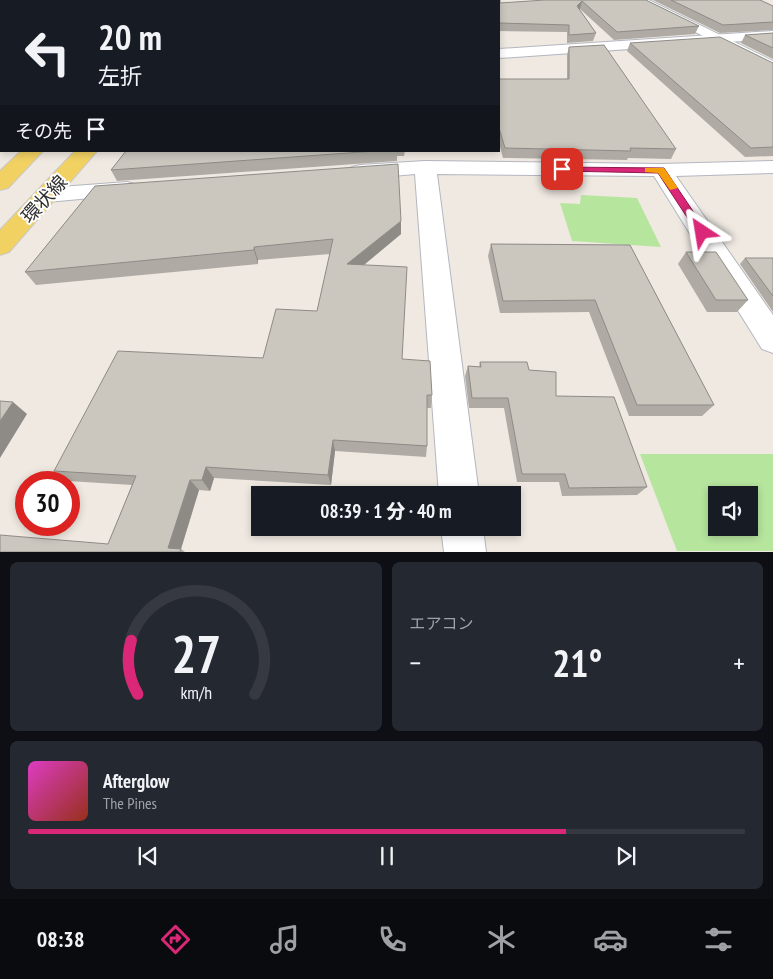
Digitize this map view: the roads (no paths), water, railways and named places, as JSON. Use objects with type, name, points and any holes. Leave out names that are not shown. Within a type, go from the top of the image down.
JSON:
[{"type":"main road","points":[[0,183],[32,152]]},
{"type":"main road","name":"環状線","points":[[0,246],[86,152]]},
{"type":"street","points":[[639,0],[773,67]]},
{"type":"street","points":[[500,54],[773,35]]},
{"type":"street","points":[[424,167],[458,486]]},
{"type":"street","points":[[335,174],[424,167],[661,170],[773,167]]},
{"type":"street","points":[[661,170],[773,340]]},
{"type":"street","points":[[47,195],[146,188]]},
{"type":"street","points":[[463,536],[465,552]]}]
